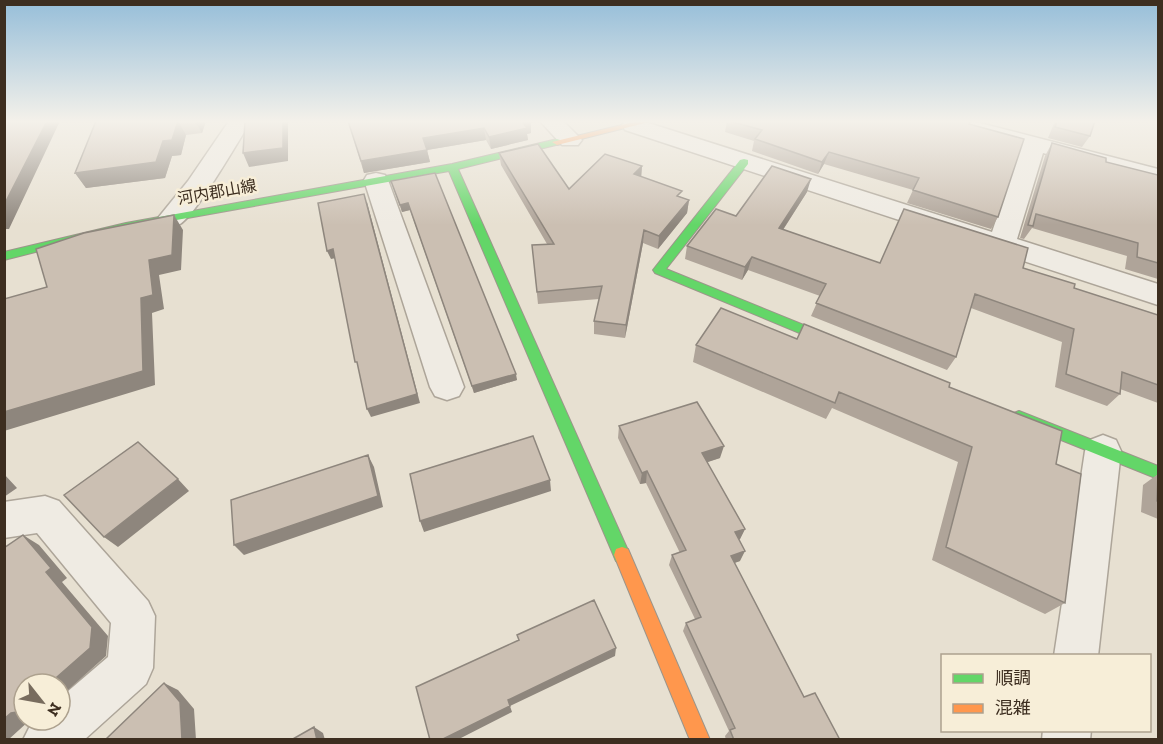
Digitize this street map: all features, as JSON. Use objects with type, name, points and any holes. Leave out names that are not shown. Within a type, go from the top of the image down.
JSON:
[{"type":"street","points":[[171,218],[197,186],[217,156]]},
{"type":"street","name":"河内郡山線","points":[[4,255],[171,218],[499,156]]},
{"type":"street","points":[[727,156],[1158,296]]},
{"type":"street","points":[[1001,244],[1030,156]]},
{"type":"street","points":[[1082,156],[1158,176]]},
{"type":"street","points":[[744,162],[659,270],[861,354]]},
{"type":"street","points":[[452,166],[474,222],[661,643],[700,740]]},
{"type":"street","points":[[376,180],[447,387]]},
{"type":"street","points":[[1004,411],[1158,473]]},
{"type":"street","points":[[1076,654],[1103,451]]},
{"type":"street","points":[[4,520],[45,514],[133,616],[130,668],[47,740]]},
{"type":"building","points":[[4,156],[29,156],[4,205]]},
{"type":"building","points":[[82,156],[158,156],[156,162],[75,173]]},
{"type":"building","points":[[359,156],[393,156],[361,161]]},
{"type":"building","points":[[501,156],[546,156],[569,189],[603,156],[610,156],[642,166],[634,174],[682,191],[677,196],[689,200],[659,236],[644,230],[626,325],[594,321],[602,286],[537,292],[532,245],[554,244]]},
{"type":"building","points":[[804,156],[826,156],[822,162]]},
{"type":"building","points":[[842,156],[1018,156],[998,217],[913,190],[919,178]]},
{"type":"building","points":[[1048,156],[1098,156],[1106,158],[1106,162],[1158,175],[1158,263],[1137,257],[1138,243],[1036,214],[1033,226],[1028,225]]},
{"type":"building","points":[[772,166],[811,179],[779,228],[880,263],[904,209],[1028,248],[1023,268],[1075,284],[1074,288],[1158,315],[1158,385],[1122,372],[1120,394],[1066,374],[1074,329],[975,294],[956,357],[816,303],[826,284],[752,257],[745,267],[687,246],[716,209],[736,216]]},
{"type":"building","points":[[435,173],[516,374],[472,386],[408,203],[400,205],[391,181]]},
{"type":"building","points":[[364,194],[417,394],[367,409],[357,362],[355,362],[333,249],[327,251],[318,203]]},
{"type":"building","points":[[174,215],[172,255],[149,260],[153,295],[141,298],[143,371],[4,412],[4,299],[47,287],[36,249],[84,233]]},
{"type":"building","points":[[721,308],[797,339],[804,324],[950,383],[949,387],[1062,431],[1056,464],[1081,474],[1065,603],[946,547],[972,447],[839,392],[835,403],[696,345]]},
{"type":"building","points":[[697,402],[724,446],[702,453],[745,529],[735,532],[745,551],[731,556],[804,697],[815,693],[840,740],[734,740],[730,730],[735,728],[686,623],[701,617],[672,555],[686,550],[647,471],[642,473],[619,426]]},
{"type":"building","points":[[533,436],[550,480],[420,521],[410,474]]},
{"type":"building","points":[[138,442],[178,479],[104,537],[64,495]]},
{"type":"building","points":[[368,455],[378,496],[234,545],[231,500]]},
{"type":"building","points":[[23,535],[51,568],[46,572],[92,627],[90,648],[63,672],[12,672],[12,713],[4,719],[4,548]]},
{"type":"building","points":[[594,600],[616,648],[508,700],[510,706],[441,740],[430,740],[416,687],[519,640],[517,635]]},
{"type":"building","points":[[164,683],[180,702],[182,740],[105,740]]},
{"type":"building","points":[[314,727],[317,740],[291,740]]},
{"type":"traffic: fast","points":[[4,256],[126,226],[452,167],[499,156]]},
{"type":"traffic: fast","points":[[744,162],[659,270],[843,346]]},
{"type":"traffic: fast","points":[[452,167],[622,555]]},
{"type":"traffic: fast","points":[[1019,417],[1158,473]]},
{"type":"traffic: slow","points":[[622,555],[700,740]]}]
